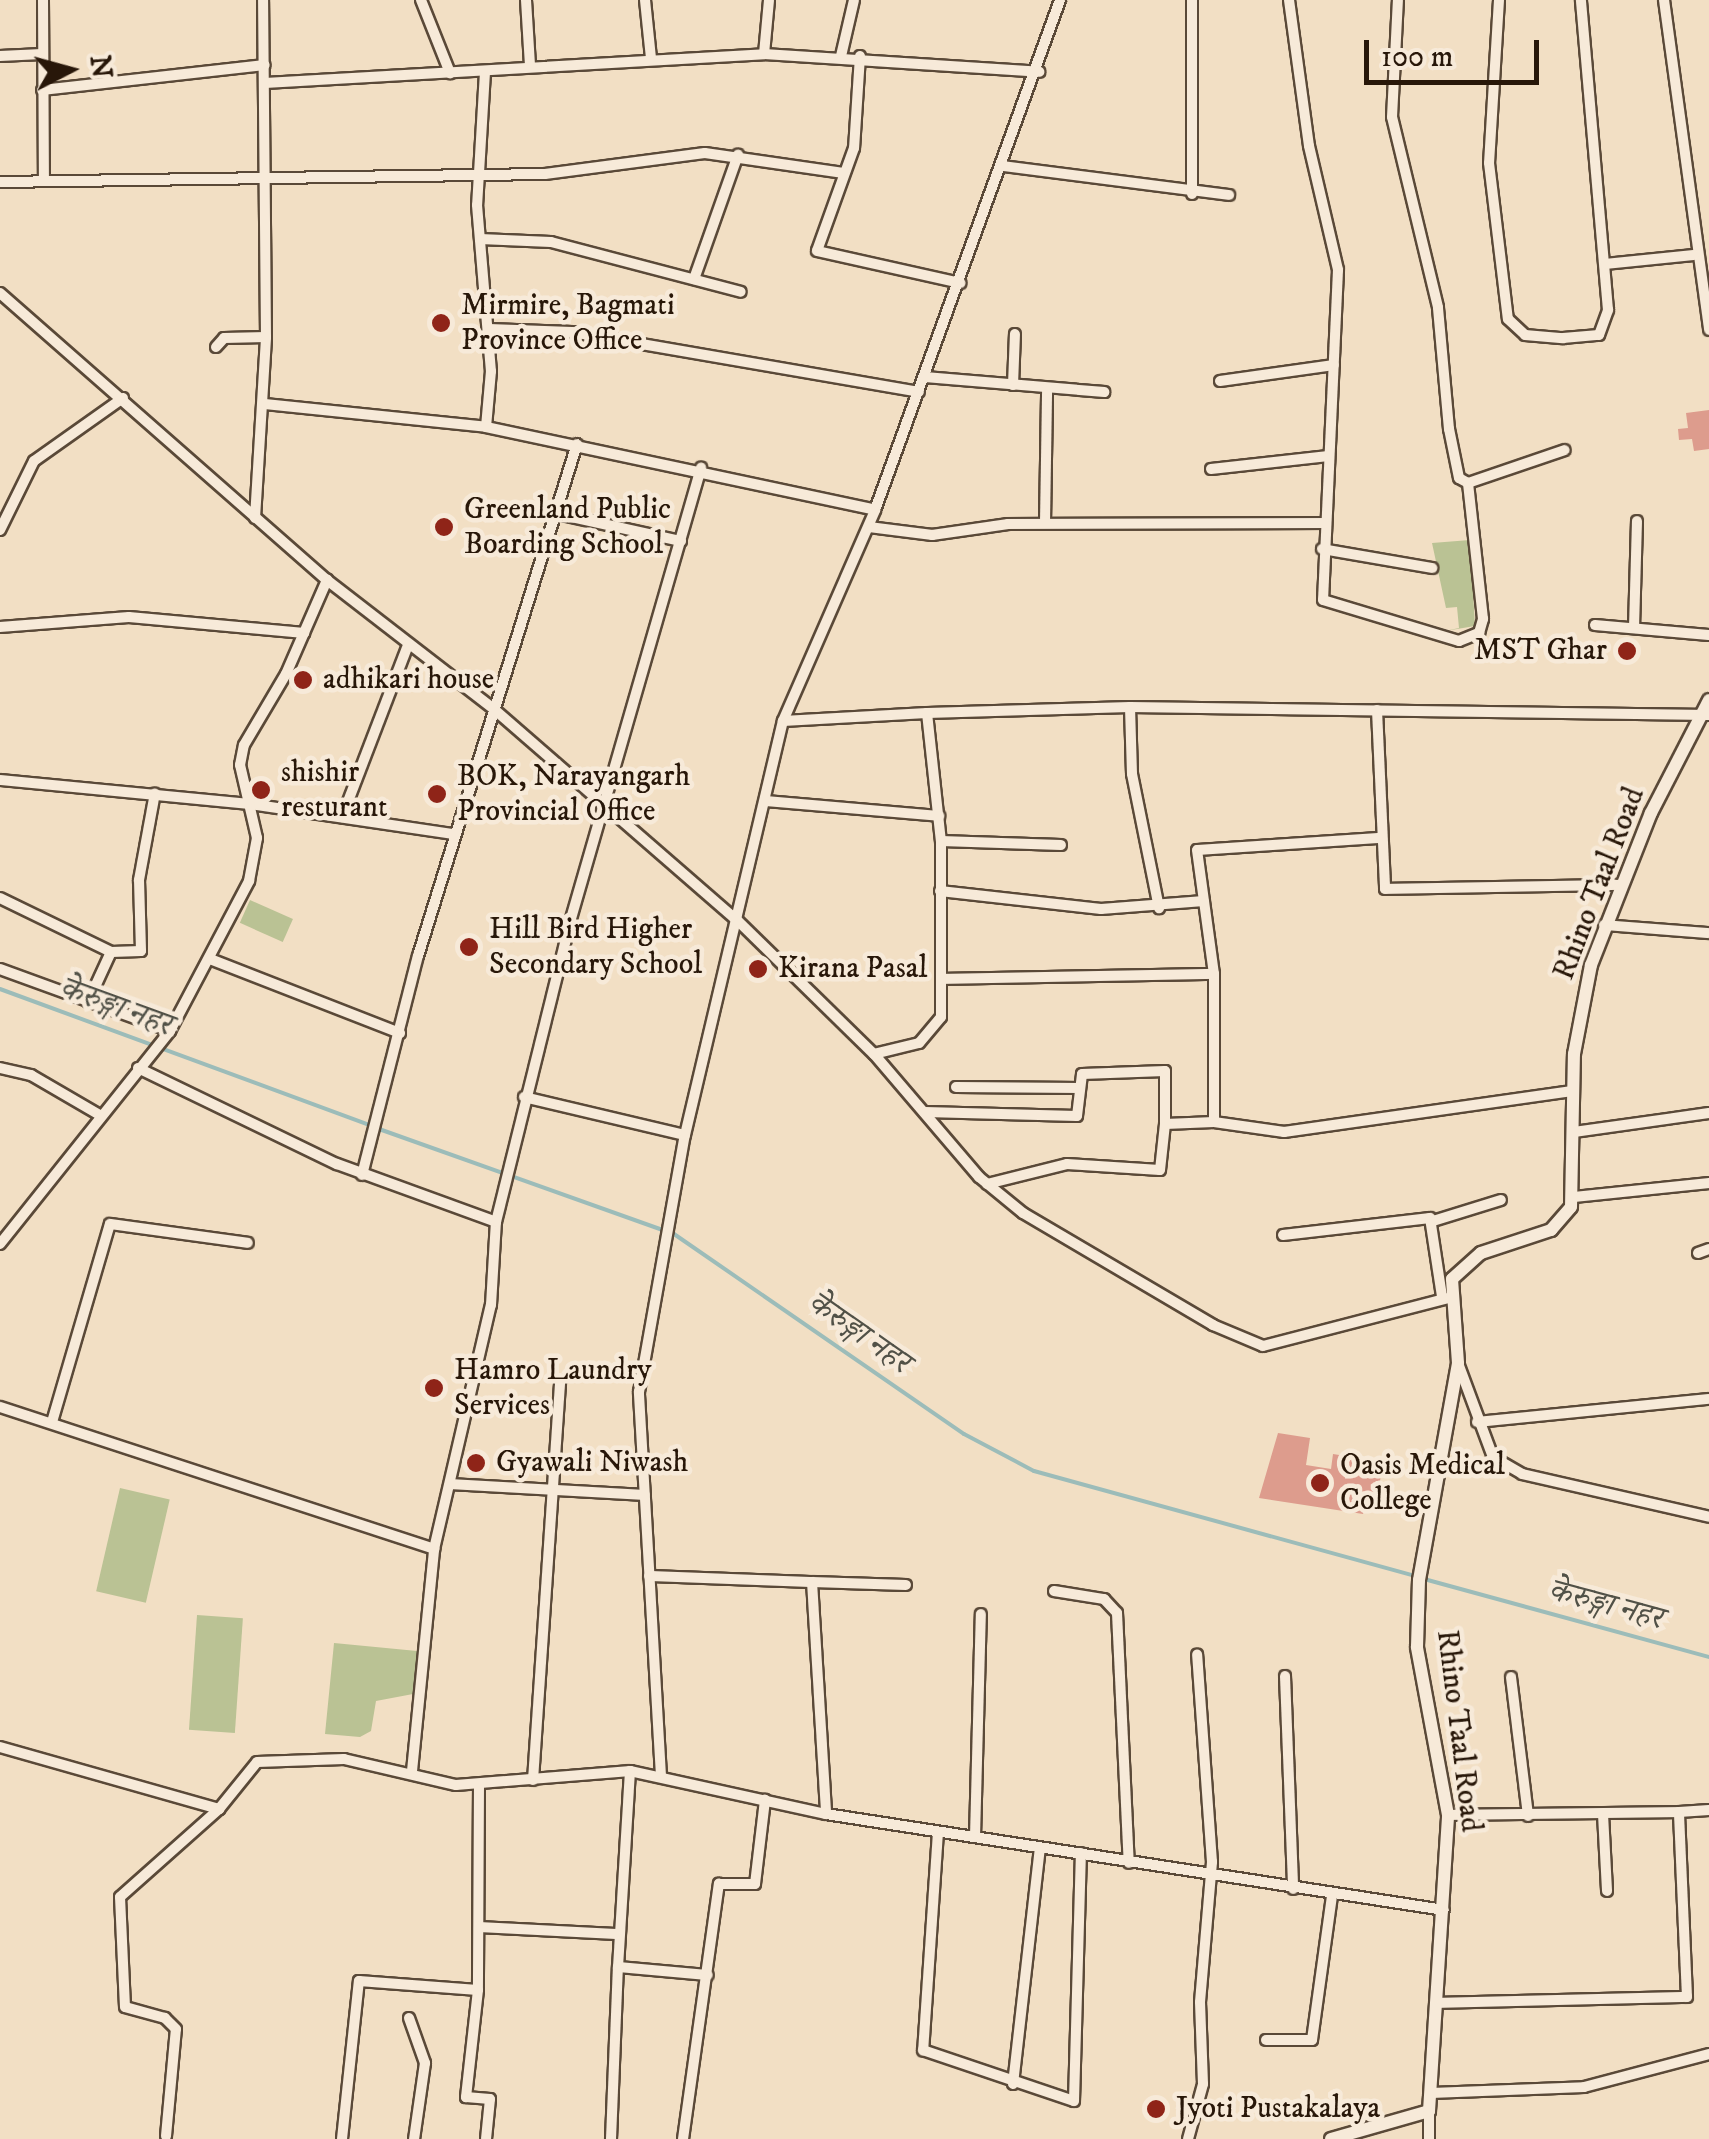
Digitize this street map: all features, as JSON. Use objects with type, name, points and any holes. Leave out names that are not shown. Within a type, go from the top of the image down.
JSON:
[{"type":"street","points":[[44,0],[44,180]]},
{"type":"street","points":[[255,518],[266,338],[264,0]]},
{"type":"street","points":[[421,0],[450,74]]},
{"type":"street","points":[[526,0],[530,66]]},
{"type":"street","points":[[645,0],[651,58]]},
{"type":"street","points":[[764,54],[769,0]]},
{"type":"street","points":[[840,56],[854,0]]},
{"type":"street","points":[[662,1776],[638,1392],[666,1224],[783,721],[875,510],[1038,72],[1060,0]]},
{"type":"street","points":[[1192,0],[1192,194]]},
{"type":"street","points":[[1289,0],[1309,146],[1338,270],[1322,549],[1328,606],[1434,636],[1472,638],[1483,619],[1468,483],[1453,456],[1438,308],[1394,132],[1398,0]]},
{"type":"street","points":[[1499,0],[1488,163],[1514,330],[1599,336],[1608,310],[1582,0]]},
{"type":"street","points":[[1664,0],[1694,255],[1709,330]]},
{"type":"street","points":[[0,56],[42,54]]},
{"type":"street","points":[[266,83],[764,54],[860,56],[1038,72]]},
{"type":"street","points":[[860,56],[854,148],[817,252],[960,282]]},
{"type":"street","points":[[42,90],[265,66]]},
{"type":"street","points":[[485,72],[479,173],[480,239],[489,329],[486,427]]},
{"type":"street","points":[[0,182],[479,173],[738,155],[844,173]]},
{"type":"street","points":[[694,279],[738,155]]},
{"type":"street","points":[[1003,166],[1192,194],[1229,195]]},
{"type":"street","points":[[480,239],[551,242],[741,292]]},
{"type":"street","points":[[1605,264],[1694,255]]},
{"type":"street","points":[[1,294],[326,580],[495,710],[737,920],[874,1054],[986,1184],[1252,1344],[1284,1344],[1445,1297],[1466,1261],[1550,1230],[1574,1197],[1709,1183]]},
{"type":"street","points":[[489,329],[572,332],[919,392]]},
{"type":"street","points":[[1013,384],[1015,334]]},
{"type":"street","points":[[216,347],[224,338],[266,338]]},
{"type":"street","points":[[1220,380],[1334,365]]},
{"type":"street","points":[[925,378],[1104,392]]},
{"type":"street","points":[[1045,523],[1047,389]]},
{"type":"street","points":[[0,530],[34,461],[123,398]]},
{"type":"street","points":[[264,404],[486,427],[701,468],[875,510]]},
{"type":"street","points":[[362,1175],[454,834],[558,514],[576,444]]},
{"type":"street","points":[[1468,483],[1566,450]]},
{"type":"street","points":[[1211,469],[1328,456]]},
{"type":"street","points":[[412,1770],[434,1549],[491,1305],[496,1222],[524,1097],[701,468]]},
{"type":"street","points":[[558,514],[681,541]]},
{"type":"street","points":[[1634,628],[1637,521]]},
{"type":"street","points":[[868,527],[932,535],[1045,523],[1324,522]]},
{"type":"street","points":[[1322,549],[1432,568]]},
{"type":"street","points":[[2,1238],[98,1114],[167,1034],[210,960],[256,855],[250,804],[240,765],[244,745],[304,633],[326,580]]},
{"type":"street","points":[[0,628],[128,616],[304,633]]},
{"type":"street","points":[[1595,625],[1709,635]]},
{"type":"street","points":[[342,818],[408,646]]},
{"type":"street","name":"Rhino Taal Road","points":[[1574,1197],[1572,1092],[1582,995],[1620,885],[1705,716],[1709,700]]},
{"type":"street","points":[[783,721],[1130,707],[1705,716]]},
{"type":"street","points":[[1130,707],[1132,774],[1158,908]]},
{"type":"street","points":[[1377,710],[1378,838],[1385,889],[1620,885]]},
{"type":"street","points":[[874,1054],[935,1033],[943,978],[940,841],[927,713]]},
{"type":"street","points":[[0,780],[250,804],[454,834]]},
{"type":"street","points":[[0,898],[111,952],[140,951],[138,880],[155,793]]},
{"type":"street","points":[[765,801],[938,816]]},
{"type":"street","points":[[1214,1122],[1214,974],[1204,901],[1202,844],[1378,838]]},
{"type":"street","points":[[940,841],[1062,845]]},
{"type":"street","points":[[940,890],[1101,909],[1158,908],[1204,901]]},
{"type":"street","points":[[1604,925],[1709,933]]},
{"type":"street","points":[[88,1002],[111,952]]},
{"type":"street","points":[[210,960],[400,1033]]},
{"type":"street","points":[[0,969],[167,1034]]},
{"type":"street","points":[[943,978],[1214,974]]},
{"type":"street","points":[[0,1068],[31,1075],[98,1114]]},
{"type":"street","points":[[138,1068],[362,1175],[496,1222]]},
{"type":"street","points":[[925,1112],[1076,1116],[1082,1074],[1165,1071],[1160,1170],[1067,1164],[986,1184]]},
{"type":"street","points":[[956,1087],[1080,1088]]},
{"type":"street","points":[[1164,1124],[1214,1122],[1284,1132],[1572,1092]]},
{"type":"street","points":[[524,1097],[686,1135]]},
{"type":"street","points":[[1574,1132],[1709,1114]]},
{"type":"street","points":[[1283,1235],[1433,1221],[1501,1200]]},
{"type":"street","points":[[1433,1221],[1445,1297]]},
{"type":"street","points":[[52,1422],[110,1224],[248,1243]]},
{"type":"street","name":"Rhino Taal Road","points":[[1430,2111],[1448,1815],[1421,1691],[1419,1580],[1458,1363],[1445,1297]]},
{"type":"street","points":[[1458,1363],[1493,1457],[1522,1474],[1709,1517]]},
{"type":"street","points":[[532,1780],[557,1488],[560,1380]]},
{"type":"street","points":[[1477,1422],[1709,1398]]},
{"type":"street","points":[[0,1407],[434,1549]]},
{"type":"street","points":[[450,1484],[645,1495]]},
{"type":"street","points":[[649,1576],[906,1585]]},
{"type":"street","points":[[812,1582],[826,1814]]},
{"type":"street","points":[[1054,1590],[1104,1600],[1117,1613],[1129,1862]]},
{"type":"street","points":[[975,1838],[981,1614]]},
{"type":"street","points":[[1188,2139],[1203,2084],[1200,2002],[1211,1874],[1196,1656]]},
{"type":"street","points":[[1285,1676],[1293,1889]]},
{"type":"street","points":[[1510,1677],[1528,1816]]},
{"type":"street","points":[[0,1747],[218,1810]]},
{"type":"street","points":[[152,2139],[168,2137],[176,2030],[165,2018],[125,2007],[120,1897],[218,1810],[258,1762],[344,1759],[478,1785],[630,1771],[826,1814],[1444,1910]]},
{"type":"street","points":[[610,2139],[616,1934],[630,1771]]},
{"type":"street","points":[[478,1785],[478,1990],[466,2097],[490,2099],[486,2139]]},
{"type":"street","points":[[684,2139],[719,1884],[755,1884],[764,1800]]},
{"type":"street","points":[[1448,1815],[1709,1810]]},
{"type":"street","points":[[1438,2003],[1687,1996],[1679,1812]]},
{"type":"street","points":[[1604,1814],[1607,1891]]},
{"type":"street","points":[[938,1832],[923,2050],[1013,2084],[1074,2101],[1081,1853]]},
{"type":"street","points":[[1013,2084],[1040,1848]]},
{"type":"street","points":[[1266,2040],[1312,2040],[1332,1895]]},
{"type":"street","points":[[479,1927],[616,1934]]},
{"type":"street","points":[[618,1968],[708,1975]]},
{"type":"street","points":[[342,2139],[359,1981],[478,1990]]},
{"type":"street","points":[[409,2018],[425,2063],[414,2139]]},
{"type":"street","points":[[1431,2093],[1584,2087],[1709,2054]]},
{"type":"street","points":[[1331,2139],[1430,2111],[1429,2139]]},
{"type":"green space","points":[[1470,540],[1475,626],[1445,631],[1459,628],[1457,607],[1446,608],[1432,543]]},
{"type":"green space","points":[[250,900],[293,919],[283,942],[240,923]]},
{"type":"green space","points":[[120,1488],[170,1499],[146,1603],[96,1591]]},
{"type":"green space","points":[[197,1615],[243,1618],[235,1733],[189,1730]]},
{"type":"green space","points":[[334,1643],[417,1651],[413,1694],[376,1701],[371,1731],[360,1737],[325,1734]]},
{"type":"building","points":[[1709,410],[1709,449],[1694,451],[1692,439],[1679,440],[1678,429],[1688,428],[1686,413]]},
{"type":"building","name":"Oasis Medical College","points":[[1278,1433],[1310,1438],[1306,1465],[1331,1469],[1333,1454],[1383,1462],[1376,1507],[1365,1505],[1363,1514],[1259,1498]]},
{"type":"waterway","name":"केेरुङ्गा नहर","points":[[0,989],[370,1125]]},
{"type":"waterway","name":"केेरुङ्गा नहर","points":[[379,1129],[674,1234],[964,1434],[1034,1471],[1415,1576]]},
{"type":"waterway","name":"केेरुङ्गा नहर","points":[[1424,1579],[1709,1657]]},
{"type":"place","name":"Mirmire, Bagmati Province Office","points":[[441,323]]},
{"type":"place","name":"Greenland Public Boarding School","points":[[444,527]]},
{"type":"place","name":"MST Ghar","points":[[1627,651]]},
{"type":"place","name":"adhikari house","points":[[303,680]]},
{"type":"place","name":"shishir resturant","points":[[261,790]]},
{"type":"place","name":"BOK, Narayangarh Provincial Office","points":[[437,794]]},
{"type":"place","name":"Hill Bird Higher Secondary School","points":[[469,947]]},
{"type":"place","name":"Kirana Pasal","points":[[758,969]]},
{"type":"place","name":"Hamro Laundry Services","points":[[434,1388]]},
{"type":"place","name":"Gyawali Niwash","points":[[476,1463]]},
{"type":"place","name":"Oasis Medical College","points":[[1320,1483]]},
{"type":"place","name":"Jyoti Pustakalaya","points":[[1156,2109]]}]
